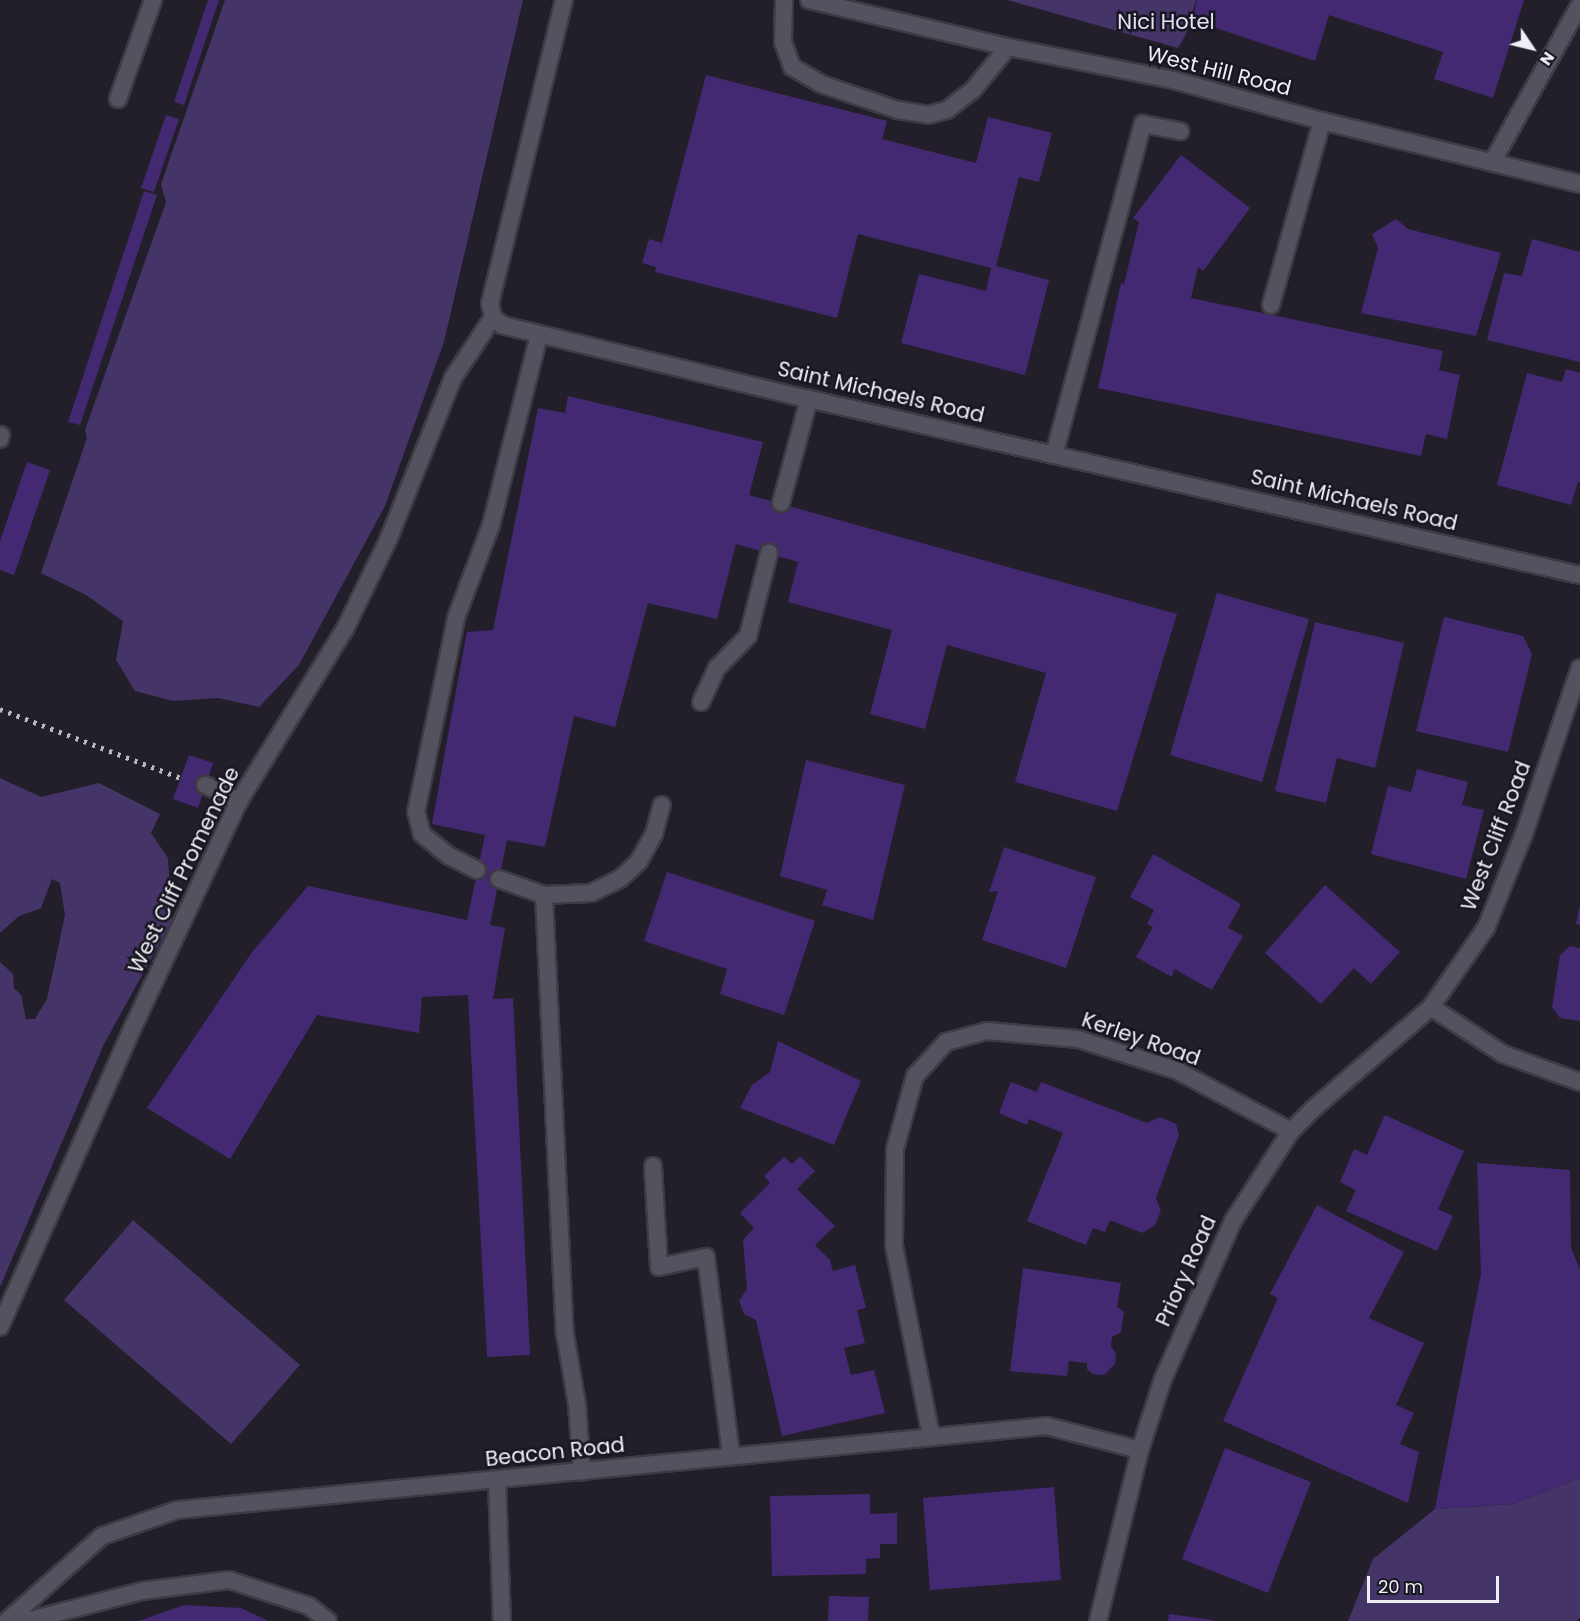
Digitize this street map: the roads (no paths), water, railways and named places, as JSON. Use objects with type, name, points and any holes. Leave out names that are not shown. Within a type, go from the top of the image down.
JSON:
[{"type":"street","points":[[118,99],[153,0]]},
{"type":"street","points":[[493,317],[489,303],[564,0]]},
{"type":"street","points":[[783,0],[783,42],[792,67],[821,84],[898,110],[928,115],[947,110],[973,90],[1008,47]]},
{"type":"street","name":"West Hill Road","points":[[809,0],[1008,47],[1173,80],[1322,121],[1580,184]]},
{"type":"street","points":[[1493,161],[1580,5]]},
{"type":"street","points":[[1271,305],[1322,121]]},
{"type":"street","points":[[1053,454],[1143,124],[1180,131]]},
{"type":"street","name":"Saint Michaels Road","points":[[493,317],[502,325],[809,399],[1580,575]]},
{"type":"street","name":"West Cliff Promenade","points":[[0,1327],[134,1024],[239,801],[345,629],[389,538],[453,378],[493,317]]},
{"type":"street","points":[[477,870],[448,856],[422,834],[416,812],[456,618],[491,525],[539,334]]},
{"type":"street","points":[[781,503],[809,399]]},
{"type":"street","points":[[701,702],[717,668],[748,636],[769,553]]},
{"type":"street","name":"West Cliff Road","points":[[1431,1007],[1486,928],[1524,834],[1580,668]]},
{"type":"street","points":[[205,786],[239,801]]},
{"type":"street","points":[[499,879],[544,895],[591,893],[620,879],[639,861],[654,834],[662,805]]},
{"type":"street","points":[[544,895],[565,1334],[577,1404],[582,1472]]},
{"type":"street","points":[[1431,1007],[1503,1054],[1580,1082]]},
{"type":"street","name":"Priory Road","points":[[1098,1621],[1140,1450],[1163,1379],[1233,1221],[1291,1131],[1313,1109],[1431,1007]]},
{"type":"street","name":"Kerley Road","points":[[931,1436],[894,1245],[895,1149],[915,1076],[946,1042],[987,1031],[1078,1039],[1178,1071],[1291,1131]]},
{"type":"street","points":[[653,1166],[658,1266],[706,1257],[731,1455]]},
{"type":"street","name":"Beacon Road","points":[[7,1621],[102,1536],[177,1510],[497,1481],[731,1455],[1047,1426],[1140,1450]]},
{"type":"street","points":[[497,1481],[502,1621]]},
{"type":"street","points":[[26,1621],[142,1591],[230,1580],[309,1606],[328,1621]]},
{"type":"railway","points":[[0,709],[181,778]]},
{"type":"park label","name":"Nici Hotel","points":[[1166,22]]}]
